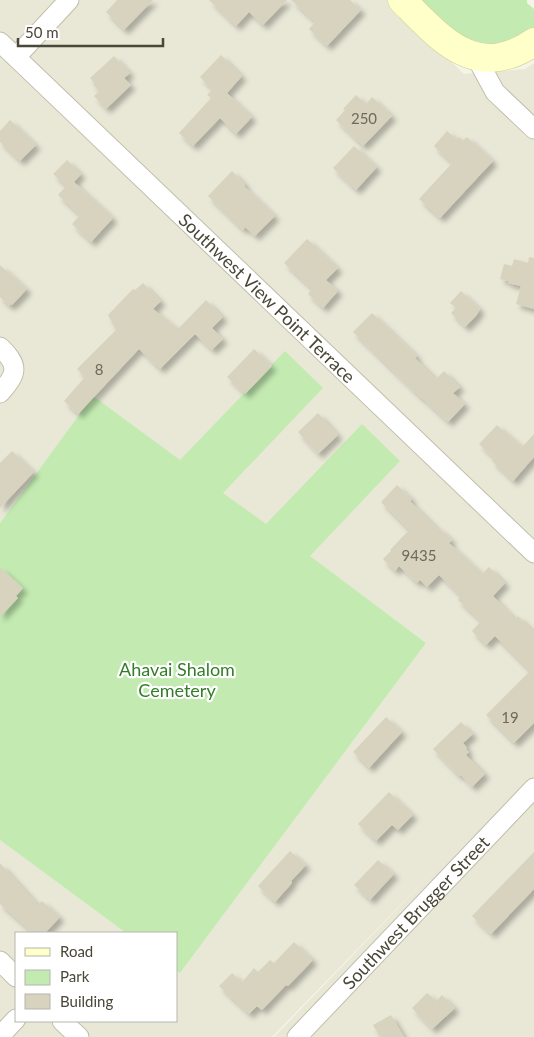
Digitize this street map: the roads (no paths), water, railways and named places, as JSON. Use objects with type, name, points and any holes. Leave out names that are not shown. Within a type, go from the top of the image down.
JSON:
[{"type":"street","points":[[16,57],[69,0]]},
{"type":"street","points":[[402,0],[448,44],[476,57],[500,57],[519,51],[534,42]]},
{"type":"street","name":"Southwest View Point Terrace","points":[[0,42],[534,553]]},
{"type":"street","points":[[476,57],[495,92],[534,129]]},
{"type":"street","points":[[0,347],[12,362],[14,370],[11,380],[0,393]]},
{"type":"street","name":"Southwest Brugger Street","points":[[297,1037],[534,788]]},
{"type":"street","points":[[0,961],[15,976]]},
{"type":"street","points":[[0,1036],[15,1020]]},
{"type":"street","points":[[63,1022],[79,1037]]},
{"type":"park label","name":"Ahavai Shalom Cemetery","points":[[177,680]]}]
